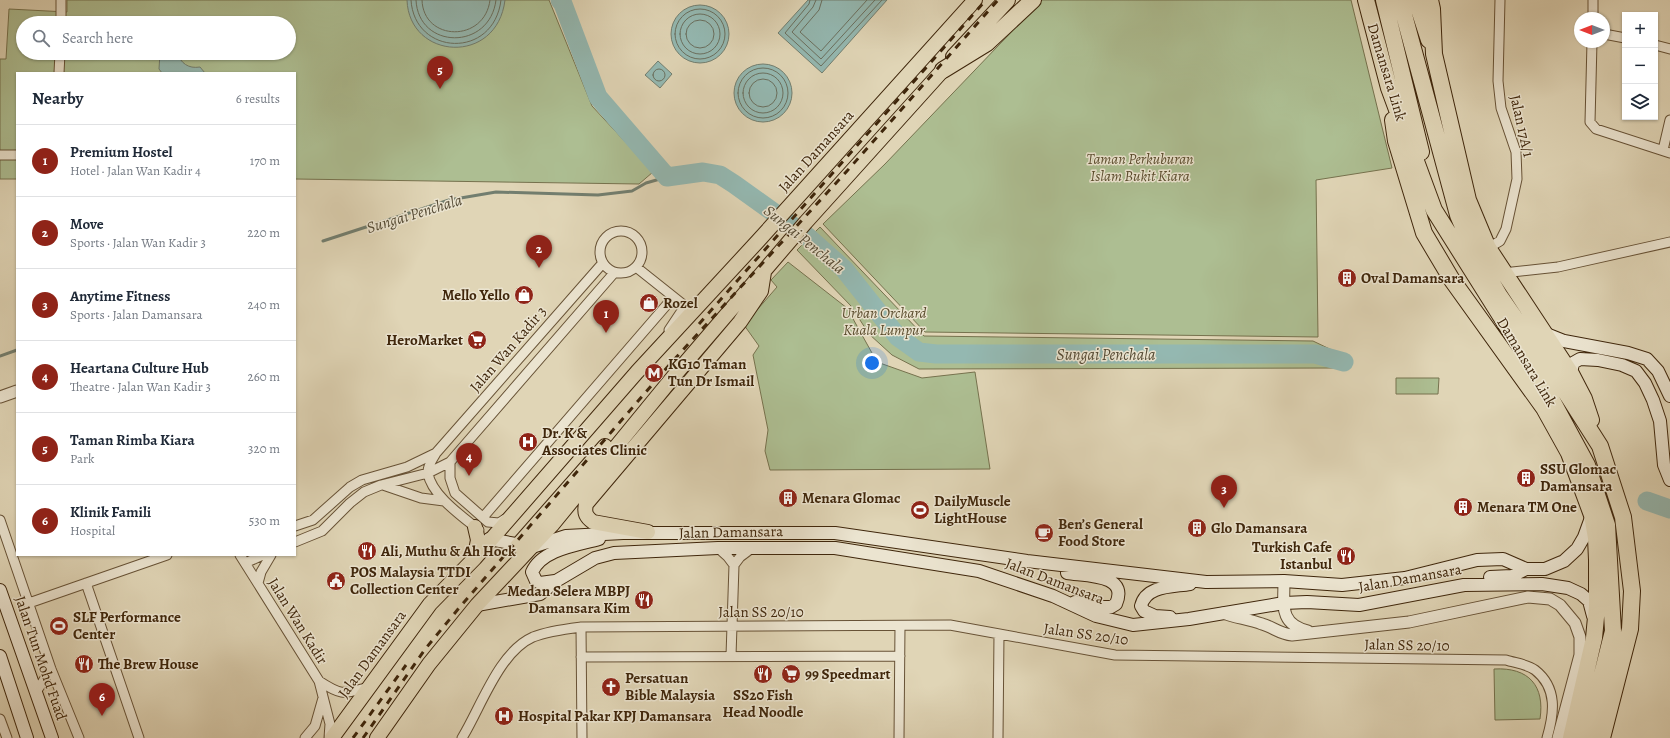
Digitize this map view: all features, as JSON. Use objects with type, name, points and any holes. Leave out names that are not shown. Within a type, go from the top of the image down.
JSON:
[{"type":"highway","points":[[942,70],[1007,0]]},
{"type":"highway","points":[[942,70],[987,43],[1033,0]]},
{"type":"highway","name":"Damansara Link","points":[[1366,0],[1392,97],[1434,210],[1445,230],[1544,386],[1587,465],[1607,525],[1613,631],[1586,738]]},
{"type":"highway","points":[[1384,0],[1428,181],[1445,230]]},
{"type":"highway","name":"Damansara Link","points":[[1400,0],[1458,215],[1474,252],[1499,295],[1563,388],[1600,446],[1623,517],[1632,592],[1630,629],[1604,734]]},
{"type":"highway","points":[[1416,0],[1434,54],[1468,200],[1488,248],[1503,273],[1571,374],[1584,399],[1600,446]]},
{"type":"highway","points":[[1431,3],[1434,54]]},
{"type":"highway","points":[[1392,97],[1396,141],[1424,233],[1452,280],[1544,408],[1569,453],[1592,515],[1598,560],[1597,607],[1594,638],[1586,680],[1571,738]]},
{"type":"main road","name":"Jalan Damansara","points":[[332,738],[430,604],[475,558],[490,539],[660,347],[758,241],[975,0]]},
{"type":"main road","name":"Jalan Damansara","points":[[377,738],[429,664],[477,605],[552,525],[674,376],[806,222],[942,70]]},
{"type":"main road","points":[[648,532],[593,522],[587,518],[584,511],[586,504],[740,322],[761,291],[764,272]]},
{"type":"main road","points":[[1544,332],[1564,341],[1628,353],[1647,359],[1658,371],[1670,396]]},
{"type":"main road","points":[[1571,374],[1573,363],[1580,359],[1598,360],[1622,365],[1636,371],[1645,383],[1660,421],[1664,465],[1670,480]]},
{"type":"main road","points":[[517,546],[620,429],[674,376]]},
{"type":"main road","points":[[552,525],[594,493]]},
{"type":"main road","name":"Jalan Damansara","points":[[490,539],[517,546],[532,547],[566,536],[623,533],[835,533],[1027,561],[1206,582],[1284,581],[1342,585],[1406,578],[1477,560],[1503,560],[1526,570],[1545,569],[1564,561],[1576,549],[1584,537],[1592,515]]},
{"type":"main road","points":[[475,558],[478,548],[478,522]]},
{"type":"main road","points":[[556,581],[546,583],[536,581],[532,572],[535,566],[551,554],[567,548],[623,533]]},
{"type":"main road","name":"Jalan Damansara","points":[[477,605],[540,594],[556,581],[595,558],[614,553],[718,548],[835,548],[979,571],[1053,596],[1096,616],[1118,622],[1150,624],[1284,603],[1307,602],[1359,605],[1464,585],[1542,584],[1568,588],[1581,594],[1589,601],[1593,612],[1594,638]]},
{"type":"main road","points":[[1027,561],[1056,571],[1110,580],[1117,584],[1120,590],[1116,604],[1111,607],[1103,607],[1053,596]]},
{"type":"main road","points":[[1464,585],[1480,578],[1512,576],[1526,570]]},
{"type":"main road","points":[[1189,619],[1150,614],[1144,611],[1141,606],[1143,599],[1153,591],[1206,582]]},
{"type":"main road","name":"Jalan Tun Mohd Fuad","points":[[0,590],[52,738]]},
{"type":"main road","points":[[0,656],[27,738]]},
{"type":"street","points":[[61,0],[61,16]]},
{"type":"street","name":"Jalan 17A/1","points":[[1488,248],[1500,241],[1506,229],[1517,179],[1516,152],[1502,108],[1498,81],[1500,0]]},
{"type":"street","points":[[1593,0],[1593,12]]},
{"type":"street","points":[[1610,35],[1622,37]]},
{"type":"street","points":[[1658,46],[1670,49]]},
{"type":"street","points":[[1592,48],[1590,122],[1596,129],[1667,152],[1670,120]]},
{"type":"street","points":[[59,72],[60,60]]},
{"type":"street","points":[[0,155],[16,155]]},
{"type":"street","points":[[622,231],[635,236],[642,248],[642,255],[636,268],[624,274],[614,273],[602,264],[599,251],[604,238],[609,234],[622,231]]},
{"type":"street","points":[[1503,273],[1558,268],[1670,242]]},
{"type":"street","name":"Jalan Wan Kadir 3","points":[[428,473],[429,464],[436,453],[602,264]]},
{"type":"street","points":[[636,268],[684,306],[660,347]]},
{"type":"street","name":"Jalan Wan Kadir 3","points":[[296,542],[322,531],[364,492],[381,485],[428,473],[450,462],[614,273]]},
{"type":"street","points":[[478,522],[660,313],[670,301],[672,296]]},
{"type":"street","points":[[0,397],[16,391]]},
{"type":"street","name":"Jalan Wan Kadir 3","points":[[296,526],[313,520],[350,487],[362,480],[407,467],[436,453]]},
{"type":"street","points":[[450,462],[450,478],[455,493],[490,539]]},
{"type":"street","points":[[428,473],[444,501]]},
{"type":"street","points":[[381,485],[421,498],[444,501],[478,522],[488,522],[494,524],[499,523],[512,515]]},
{"type":"street","name":"Jalan Tun Mohd Fuad","points":[[0,520],[51,669],[79,738]]},
{"type":"street","points":[[718,548],[734,565]]},
{"type":"street","points":[[731,656],[734,565],[740,557],[752,548]]},
{"type":"street","points":[[29,603],[164,556]]},
{"type":"street","points":[[243,559],[258,556]]},
{"type":"street","points":[[258,583],[261,572],[269,556]]},
{"type":"street","name":"Jalan Wan Kadir","points":[[243,559],[319,681],[330,724],[329,738]]},
{"type":"street","points":[[1284,581],[1284,603],[1289,623],[1297,628],[1314,632]]},
{"type":"street","points":[[86,583],[139,738]]},
{"type":"street","points":[[1223,613],[1240,619],[1264,624],[1284,634],[1409,622],[1528,597],[1550,599],[1560,605],[1575,624],[1580,637],[1580,655],[1558,738]]},
{"type":"street","name":"Jalan SS 20/10","points":[[462,738],[498,673],[521,644],[541,635],[581,627],[950,625],[1115,655],[1506,660],[1535,670],[1547,682],[1553,697],[1553,709],[1547,738]]},
{"type":"street","points":[[899,738],[900,626]]},
{"type":"street","points":[[581,627],[582,738]]},
{"type":"street","points":[[998,634],[998,738]]},
{"type":"street","points":[[581,657],[900,656]]},
{"type":"street","points":[[36,692],[51,669]]},
{"type":"street","name":"Jalan Wan Kadir","points":[[319,681],[337,693],[350,692],[369,687]]},
{"type":"street","points":[[306,738],[315,726],[323,698]]},
{"type":"street","points":[[0,719],[7,738]]},
{"type":"green space","points":[[67,0],[549,0],[592,106],[653,172],[639,184],[296,179],[296,72],[16,72],[16,179],[0,179],[0,59],[6,59],[9,9],[67,12]]},
{"type":"green space","name":"Taman Perkuburan Islam Bukit Kiara","points":[[1042,0],[1351,0],[1392,168],[1316,180],[1318,337],[925,332],[823,224],[885,164]]},
{"type":"green space","name":"Urban Orchard Kuala Lumpur","points":[[820,227],[924,336],[1313,341],[1336,352],[1336,368],[919,369],[892,355],[869,334],[851,306],[797,250]]},
{"type":"green space","points":[[788,262],[847,308],[877,362],[922,378],[975,372],[990,469],[770,470],[765,451],[768,430],[753,355],[759,346],[744,325],[777,287],[771,280]]},
{"type":"green space","points":[[1396,378],[1439,378],[1438,394],[1396,394]]},
{"type":"green space","points":[[1494,669],[1517,671],[1532,681],[1537,688],[1540,697],[1540,719],[1495,720]]},
{"type":"water","points":[[407,0],[505,0],[499,21],[487,36],[471,45],[454,47],[437,44],[422,35],[411,20]]},
{"type":"water","points":[[808,0],[887,0],[822,73],[778,33]]},
{"type":"water","points":[[700,5],[711,7],[721,13],[727,23],[729,34],[727,45],[721,55],[711,61],[700,63],[689,61],[679,55],[673,45],[671,34],[673,23],[679,13],[689,7]]},
{"type":"water","points":[[160,60],[181,60],[189,66],[200,67],[204,72],[161,72],[159,69]]},
{"type":"water","points":[[658,61],[672,74],[660,88],[645,75]]},
{"type":"water","points":[[763,64],[774,66],[784,72],[790,82],[792,93],[790,104],[784,114],[774,120],[763,122],[752,120],[742,114],[736,104],[734,93],[736,82],[742,72],[752,66]]},
{"type":"waterway","name":"Sungai Penchala","points":[[560,0],[563,4],[598,97],[667,177],[703,172],[720,175],[734,184],[808,237],[844,269],[898,337],[919,352],[936,354],[1315,354],[1344,362]]},
{"type":"waterway","name":"Sungai Penchala","points":[[323,241],[449,200],[496,192],[598,195],[632,191],[646,183],[667,177]]},
{"type":"waterway","name":"Sungai Penchala","points":[[0,356],[16,350]]},
{"type":"waterway","name":"Sungai Penchala","points":[[1647,501],[1670,509]]},
{"type":"railway","points":[[699,324],[986,0]]},
{"type":"railway","points":[[363,738],[426,648],[459,608],[671,363],[847,171],[998,0]]},
{"type":"railway","points":[[353,738],[406,665]]},
{"type":"place","name":"Taman Rimba Kiara","points":[[440,89]]},
{"type":"place","name":"Move","points":[[539,268]]},
{"type":"place","name":"Oval Damansara","points":[[1347,278]]},
{"type":"place","name":"Mello Yello","points":[[524,295]]},
{"type":"place","name":"Rozel","points":[[649,303]]},
{"type":"place","name":"Premium Hostel","points":[[606,333]]},
{"type":"place","name":"HeroMarket","points":[[477,340]]},
{"type":"place","name":"KG10 Taman Tun Dr Ismail","points":[[654,373]]},
{"type":"place","name":"Dr. K & Associates Clinic","points":[[528,442]]},
{"type":"place","name":"Heartana Culture Hub","points":[[469,476]]},
{"type":"place","name":"SSU Glomac Damansara","points":[[1526,478]]},
{"type":"place","name":"Menara Glomac","points":[[788,498]]},
{"type":"place","name":"Menara TM One","points":[[1463,507]]},
{"type":"place","name":"Anytime Fitness","points":[[1224,508]]},
{"type":"place","name":"DailyMuscle LightHouse","points":[[920,510]]},
{"type":"place","name":"Glo Damansara","points":[[1197,528]]},
{"type":"place","name":"Ben’s General Food Store","points":[[1044,533]]},
{"type":"place","name":"Ali, Muthu & Ah Hock","points":[[367,551]]},
{"type":"place","name":"Turkish Cafe Istanbul","points":[[1346,556]]},
{"type":"place","name":"POS Malaysia TTDI Collection Center","points":[[336,581]]},
{"type":"place","name":"Medan Selera MBPJ Damansara Kim","points":[[644,600]]},
{"type":"place","name":"SLF Performance Center","points":[[59,626]]},
{"type":"place","name":"The Brew House","points":[[84,664]]},
{"type":"place","name":"SS20 Fish Head Noodle","points":[[763,674]]},
{"type":"place","name":"99 Speedmart","points":[[791,674]]},
{"type":"place","name":"Persatuan Bible Malaysia","points":[[611,687]]},
{"type":"place","name":"Klinik Famili","points":[[102,716]]},
{"type":"place","name":"Hospital Pakar KPJ Damansara","points":[[504,716]]}]
